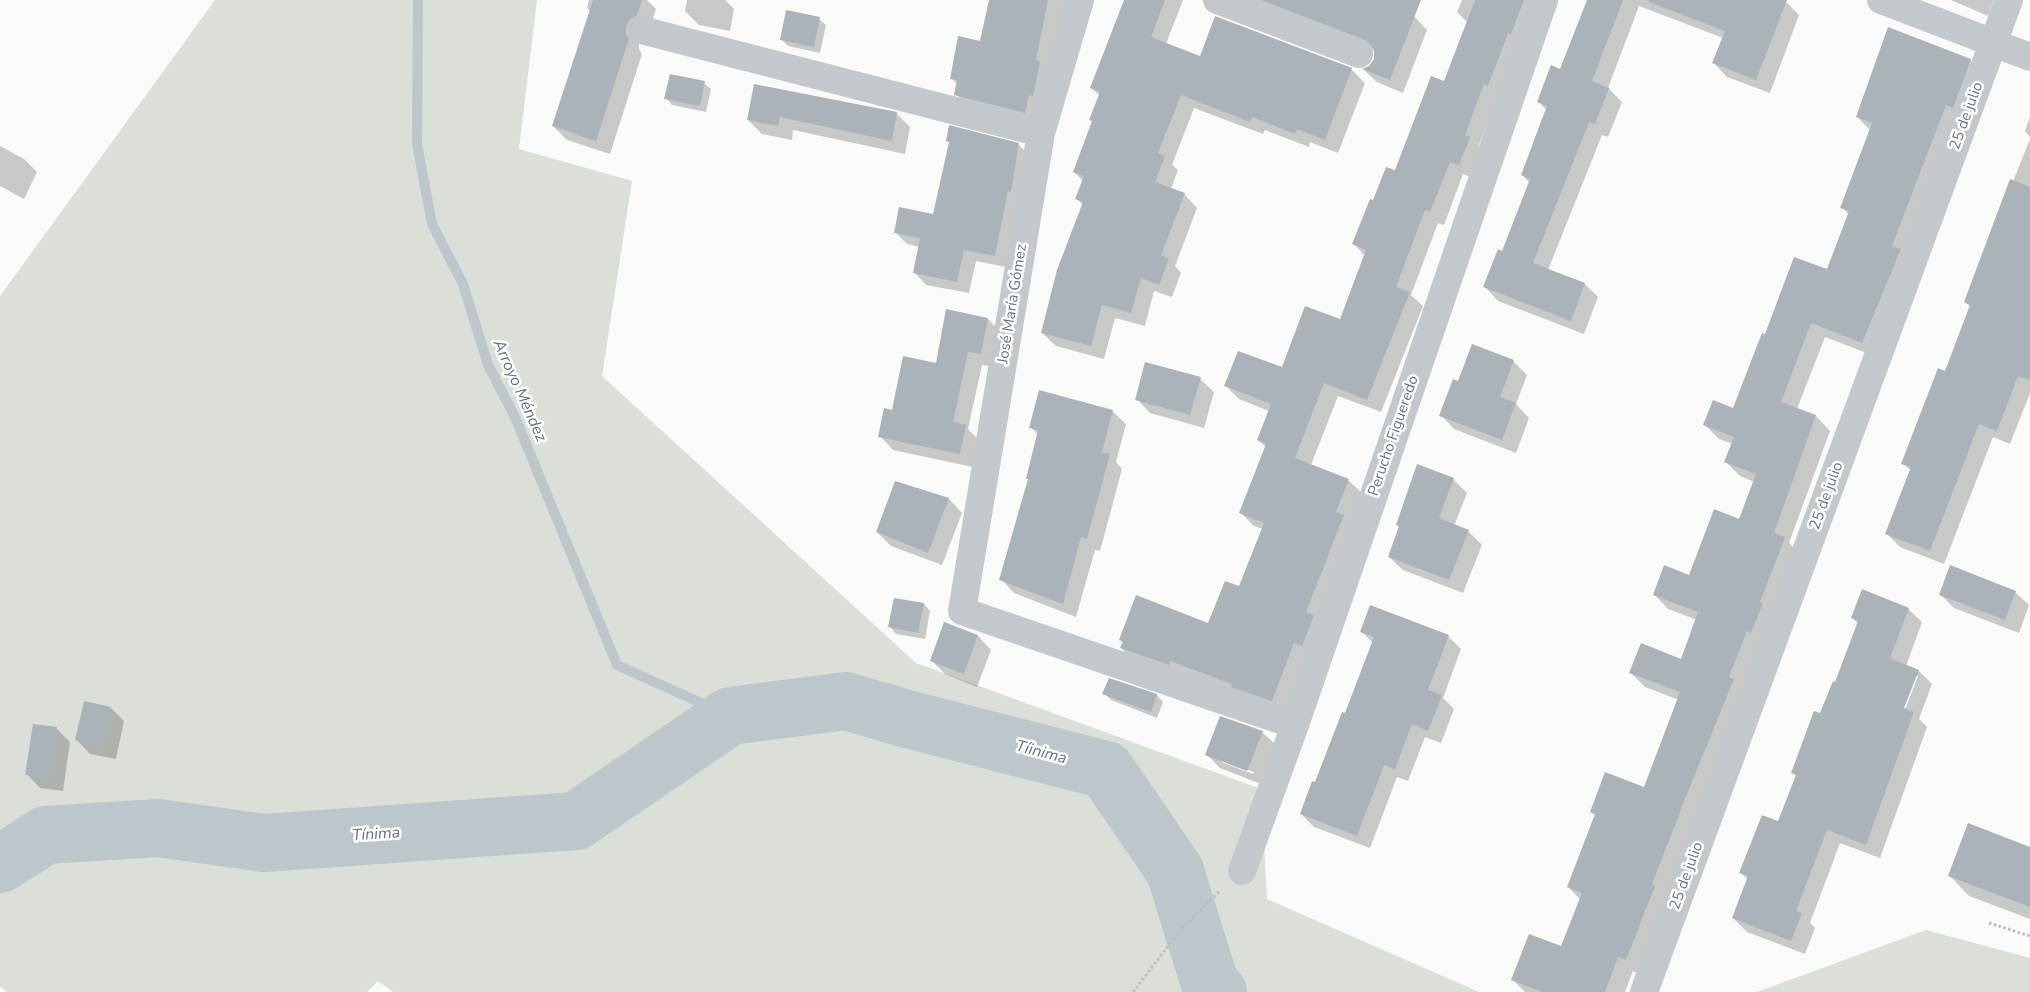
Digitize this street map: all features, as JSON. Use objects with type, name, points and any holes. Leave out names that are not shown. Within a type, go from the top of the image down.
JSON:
[{"type":"street","name":"José María Gómez","points":[[1080,0],[1042,133],[962,611],[1295,724]]},
{"type":"street","points":[[1217,0],[1359,54]]},
{"type":"street","name":"Perucho Figueredo","points":[[1242,872],[1295,724],[1544,0]]},
{"type":"street","points":[[1881,0],[2030,57]]},
{"type":"street","name":"25 de julio","points":[[1644,992],[2009,0]]},
{"type":"street","points":[[641,30],[1042,133]]},
{"type":"path","points":[[1133,992],[1182,928],[1222,889]]},
{"type":"path","points":[[1989,923],[2030,936]]},
{"type":"shaded area","points":[[215,0],[537,0],[519,149],[632,181],[602,376],[916,663],[1261,789],[1267,899],[1479,992],[393,992],[378,981],[367,992],[7,992],[0,987],[0,296]]},
{"type":"shaded area","points":[[1926,930],[2030,958],[2030,992],[1757,992]]},
{"type":"building","points":[[593,0],[642,0],[637,15],[630,19],[626,26],[626,34],[629,39],[596,141],[552,126]]},
{"type":"building","points":[[989,0],[1048,0],[1036,60],[1040,61],[1033,96],[1029,95],[1025,113],[954,95],[957,80],[950,79],[958,36],[980,41]]},
{"type":"building","points":[[1124,0],[1165,0],[1151,37],[1200,56],[1215,16],[1352,68],[1325,140],[1297,129],[1295,134],[1252,117],[1250,122],[1181,95],[1158,153],[1165,156],[1155,182],[1185,193],[1161,255],[1169,258],[1159,285],[1141,278],[1131,313],[1102,305],[1091,346],[1041,333],[1057,270],[1083,202],[1075,199],[1084,176],[1073,172],[1092,121],[1089,120],[1100,92],[1090,88]]},
{"type":"building","points":[[1261,0],[1421,0],[1390,80],[1362,69],[1369,66],[1374,59],[1374,51],[1365,40]]},
{"type":"building","points":[[1475,0],[1524,0],[1511,34],[1508,33],[1488,86],[1484,84],[1465,135],[1470,137],[1459,165],[1450,162],[1430,212],[1425,210],[1396,287],[1410,292],[1367,400],[1324,383],[1295,458],[1349,479],[1336,512],[1344,515],[1306,612],[1314,615],[1302,646],[1294,643],[1272,701],[1231,687],[1232,684],[1170,661],[1169,665],[1120,648],[1123,641],[1119,640],[1136,595],[1208,623],[1225,581],[1239,586],[1264,523],[1239,513],[1266,444],[1257,440],[1271,404],[1224,386],[1238,351],[1282,367],[1305,306],[1340,319],[1366,250],[1352,244],[1370,199],[1373,200],[1386,167],[1395,170],[1431,76],[1444,81]]},
{"type":"building","points":[[1587,0],[1623,0],[1592,81],[1609,88],[1595,124],[1589,122],[1533,263],[1585,283],[1571,321],[1483,287],[1498,249],[1502,251],[1530,179],[1521,175],[1547,106],[1537,102],[1551,65],[1560,69]]},
{"type":"building","points":[[1649,0],[1787,0],[1756,80],[1712,63],[1725,31],[1649,2]]},
{"type":"building","points":[[786,10],[820,17],[814,47],[780,40]]},
{"type":"building","points":[[1888,27],[1971,59],[1953,108],[1946,105],[1892,246],[1901,249],[1862,343],[1811,323],[1781,402],[1816,415],[1774,533],[1785,537],[1760,602],[1763,603],[1751,633],[1747,631],[1729,677],[1734,679],[1652,884],[1655,886],[1626,960],[1618,957],[1605,992],[1542,992],[1511,980],[1529,934],[1561,946],[1582,893],[1567,887],[1595,814],[1590,812],[1605,772],[1644,787],[1680,692],[1629,673],[1641,643],[1681,659],[1698,612],[1653,595],[1664,565],[1689,575],[1714,509],[1739,519],[1756,474],[1724,462],[1734,437],[1703,425],[1713,400],[1733,408],[1762,333],[1765,334],[1794,257],[1827,269],[1849,211],[1840,208],[1872,123],[1856,117]]},
{"type":"building","points":[[670,74],[705,81],[700,106],[664,99]]},
{"type":"building","points":[[754,84],[897,112],[892,141],[780,117],[778,126],[747,120]]},
{"type":"building","points":[[949,125],[1019,143],[1011,192],[1008,191],[995,256],[964,250],[957,282],[913,273],[920,238],[894,233],[899,207],[933,214],[949,142],[946,141]]},
{"type":"building","points":[[2010,179],[2030,187],[2030,380],[2018,376],[1997,431],[1979,424],[1930,551],[1885,534],[1911,467],[1901,464],[1938,368],[1945,371],[1970,305],[1964,302]]},
{"type":"building","points":[[946,309],[988,318],[981,354],[968,352],[953,422],[966,425],[960,454],[878,437],[884,408],[892,410],[903,356],[936,363]]},
{"type":"building","points":[[1472,344],[1514,360],[1500,397],[1516,403],[1502,440],[1439,416],[1453,379],[1458,381]]},
{"type":"building","points":[[1145,362],[1201,377],[1190,415],[1135,400]]},
{"type":"building","points":[[1039,390],[1113,410],[1102,452],[1110,454],[1087,539],[1081,537],[1063,604],[999,580],[1028,479],[1026,479],[1038,430],[1029,428]]},
{"type":"building","points":[[1417,464],[1454,478],[1439,518],[1469,530],[1449,580],[1388,557],[1399,526],[1396,525]]},
{"type":"building","points":[[895,481],[949,498],[928,553],[876,532]]},
{"type":"building","points":[[1950,565],[2016,591],[2005,620],[1939,595]]},
{"type":"building","points":[[1862,589],[1909,608],[1890,658],[1919,670],[1904,708],[1914,712],[1866,845],[1827,830],[1796,911],[1802,913],[1791,941],[1732,918],[1748,876],[1739,873],[1762,815],[1778,821],[1796,775],[1791,773],[1814,711],[1820,713],[1833,681],[1835,682],[1858,621],[1851,618]]},
{"type":"building","points":[[894,598],[924,603],[918,633],[888,627]]},
{"type":"building","points":[[1370,605],[1449,635],[1428,690],[1442,695],[1428,731],[1412,724],[1395,769],[1384,765],[1357,836],[1300,814],[1312,781],[1315,782],[1342,712],[1345,713],[1374,637],[1360,632]]},
{"type":"building","points":[[944,622],[978,635],[964,674],[930,661]]},
{"type":"building","points":[[1109,678],[1157,694],[1151,712],[1102,694]]},
{"type":"building","points":[[84,701],[111,707],[103,746],[75,740]]},
{"type":"building","points":[[1220,716],[1263,731],[1247,771],[1205,755]]},
{"type":"building","points":[[33,724],[57,727],[49,778],[25,775]]},
{"type":"building","points":[[1968,823],[2030,847],[2030,907],[1948,876]]},
{"type":"waterway","name":"Arroyo Méndez","points":[[418,0],[417,144],[432,224],[463,284],[488,365],[515,417],[617,665],[730,716]]},
{"type":"waterway","name":"Tínima","points":[[0,864],[46,835],[158,828],[264,843],[576,821],[730,716],[846,701],[907,719],[1106,770],[1175,871],[1210,984],[1218,992]]},
{"type":"water label","name":"Tíinima","points":[[1041,753]]}]
